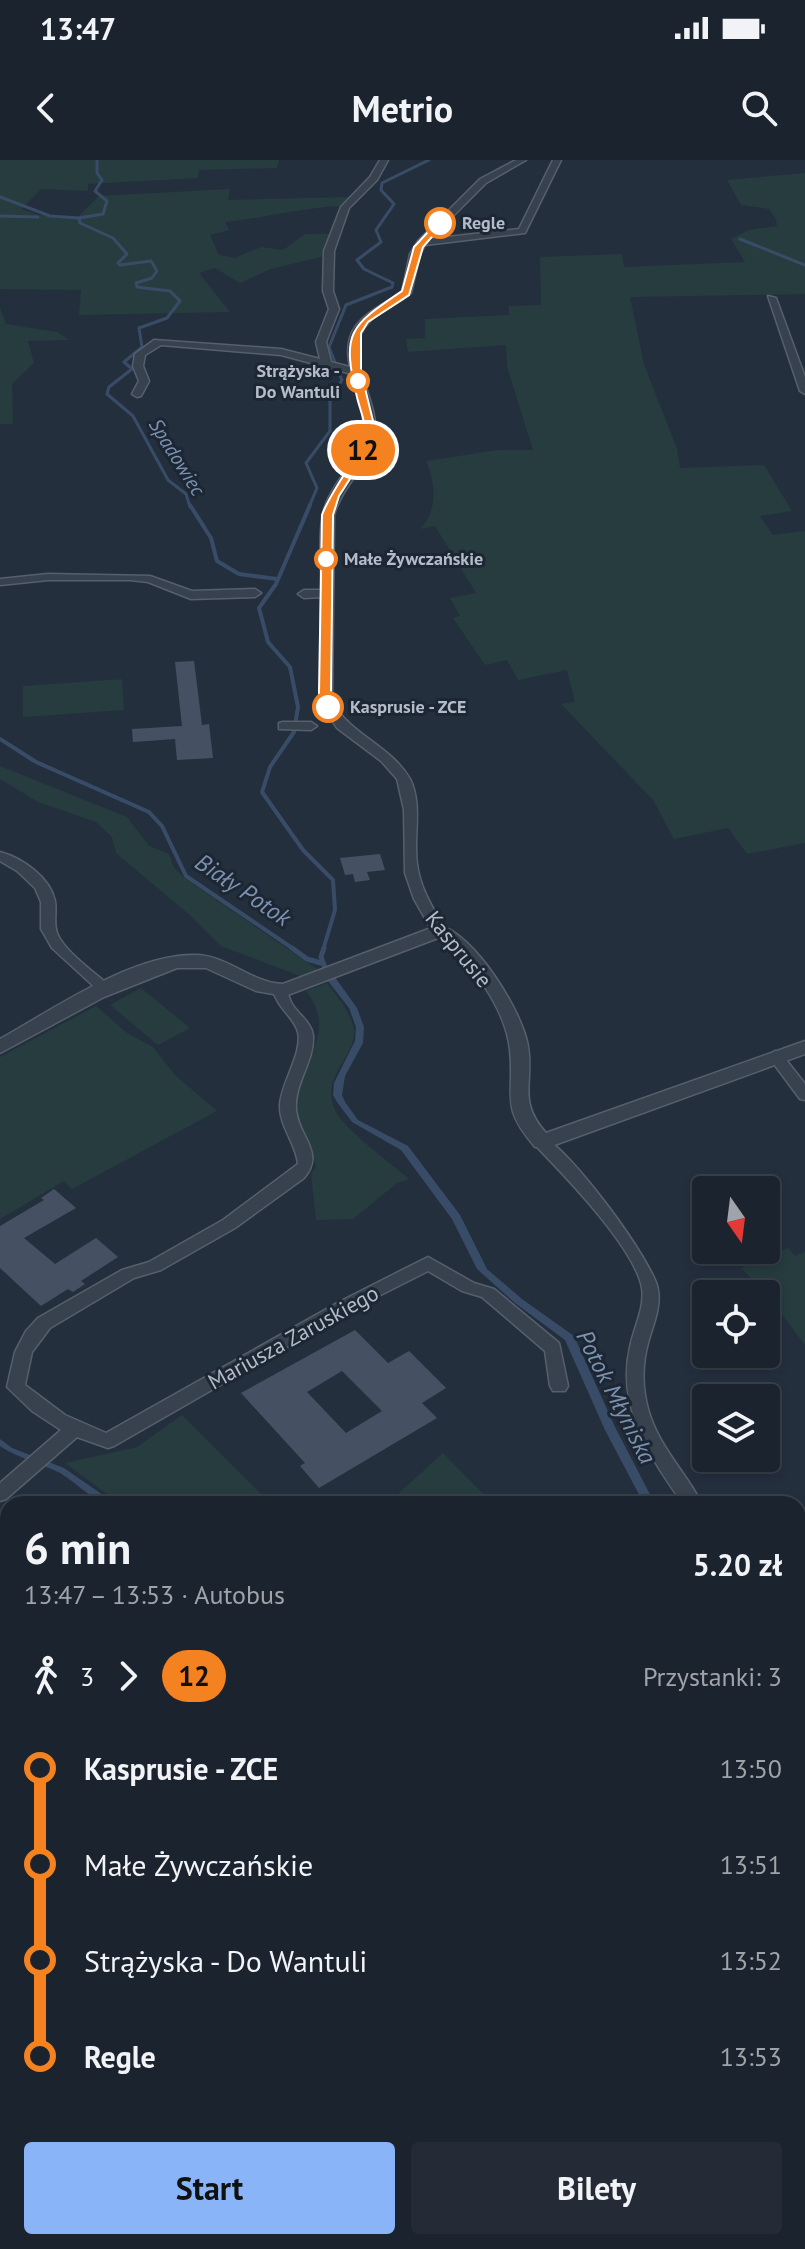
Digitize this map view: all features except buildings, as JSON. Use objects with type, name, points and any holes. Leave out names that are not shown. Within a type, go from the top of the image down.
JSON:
[{"type":"street","points":[[333,365],[321,342],[334,309],[328,291],[329,251],[345,207],[374,178],[384,160]]},
{"type":"street","points":[[137,394],[144,381],[138,366],[140,354],[154,343],[266,350],[356,372],[358,329],[367,318],[406,293],[415,254],[421,243],[483,181],[522,160]]},
{"type":"street","points":[[421,243],[522,231],[557,160]]},
{"type":"street","points":[[771,298],[805,391]]},
{"type":"street","name":"Kasprusie","points":[[356,372],[370,433],[329,506],[326,702],[339,724],[388,761],[404,782],[409,805],[411,872],[420,897],[439,931],[448,936],[475,966],[509,1018],[519,1050],[517,1106],[525,1123],[580,1184],[647,1279],[650,1306],[634,1369],[637,1405],[653,1444],[688,1496]]},
{"type":"street","points":[[0,582],[48,577],[130,577],[150,579],[191,595],[255,593]]},
{"type":"street","points":[[304,594],[326,593]]},
{"type":"street","points":[[283,726],[311,726]]},
{"type":"street","points":[[0,856],[19,863],[43,890],[48,901],[46,920],[52,939],[106,990]]},
{"type":"street","points":[[0,1047],[156,966],[187,960],[211,963],[262,988],[280,990],[439,931]]},
{"type":"street","points":[[0,1494],[73,1430],[41,1410],[16,1387],[24,1352],[34,1331],[128,1274],[155,1266],[229,1224],[306,1165],[288,1109],[292,1077],[305,1046],[305,1031],[284,1005],[280,990]]},
{"type":"street","points":[[542,1142],[805,1047]]},
{"type":"street","points":[[775,1056],[805,1095]]},
{"type":"street","name":"Mariusza Zaruskiego","points":[[73,1430],[108,1441],[345,1306],[428,1263],[468,1287],[488,1293],[553,1348],[559,1386]]},
{"type":"green space","points":[[0,160],[279,160],[277,168],[199,170],[198,178],[88,184],[88,191],[41,189],[21,209],[39,215],[78,217],[99,196],[230,189],[228,200],[349,197],[340,206],[225,222],[229,230],[210,235],[219,255],[235,258],[261,247],[283,250],[305,234],[331,234],[325,256],[271,269],[240,283],[215,268],[199,273],[230,312],[79,315],[81,290],[0,289]]},
{"type":"green space","points":[[805,173],[805,294],[630,297],[644,364],[677,449],[680,468],[764,465],[792,511],[760,516],[773,535],[805,531],[805,843],[747,854],[728,828],[674,839],[653,800],[561,704],[575,702],[567,670],[518,680],[507,660],[485,665],[453,618],[460,616],[450,598],[476,593],[435,526],[420,529],[430,514],[434,496],[426,461],[498,450],[533,450],[507,367],[506,345],[408,352],[406,339],[425,338],[425,319],[509,315],[509,306],[541,305],[540,257],[622,254],[624,267],[745,262],[731,239],[749,230],[777,226],[776,219],[769,209],[741,205],[727,180]]},
{"type":"green space","points":[[0,308],[6,324],[57,332],[69,340],[28,341],[34,363],[12,384],[13,424],[0,424]]},
{"type":"green space","points":[[122,679],[124,710],[23,717],[23,686]]},
{"type":"green space","points":[[0,766],[127,817],[149,846],[169,854],[173,866],[183,877],[320,971],[305,978],[221,946],[191,916],[116,853],[112,837],[96,822],[38,802],[0,779]]},
{"type":"green space","points":[[327,983],[345,1008],[353,1025],[354,1036],[332,1087],[336,1112],[359,1137],[409,1179],[397,1183],[353,1219],[316,1220],[311,1174],[316,1166],[300,1125],[297,1107],[300,1085],[318,1033],[319,1020],[315,1006],[306,991]]},
{"type":"green space","points":[[141,988],[190,1028],[158,1045],[110,1005]]},
{"type":"green space","points":[[96,1006],[127,1033],[153,1047],[175,1075],[217,1111],[72,1189],[64,1181],[0,1219],[0,1057]]},
{"type":"green space","points":[[788,1248],[795,1256],[805,1252],[805,1345],[780,1312],[780,1280],[753,1280],[741,1268],[750,1264],[780,1264],[780,1251]]},
{"type":"green space","points":[[182,1415],[263,1496],[109,1496],[65,1463],[137,1447]]},
{"type":"green space","points":[[443,1453],[485,1496],[396,1496]]},
{"type":"water","points":[[332,973],[357,1008],[364,1027],[363,1043],[345,1076],[342,1095],[345,1102],[358,1120],[408,1146],[460,1215],[487,1269],[522,1299],[574,1336],[615,1427],[651,1496],[640,1496],[605,1430],[565,1340],[515,1303],[477,1269],[452,1219],[401,1150],[352,1122],[337,1102],[333,1095],[334,1083],[355,1041],[356,1027],[349,1008],[324,976]]},
{"type":"water","points":[[0,1439],[12,1448],[64,1468],[104,1496],[92,1496],[60,1473],[0,1446]]},
{"type":"waterway","name":"Spadowiec","points":[[79,218],[103,214],[107,201],[95,191],[102,180],[97,173],[97,160]]},
{"type":"waterway","name":"Potok Młyniska","points":[[309,507],[317,488],[306,463],[330,431],[330,400],[342,380],[329,347],[346,305],[392,287],[393,283],[364,269],[357,260],[381,242],[376,230],[394,204],[381,190],[382,183],[429,160]]},
{"type":"waterway","points":[[0,197],[50,216],[79,218]]},
{"type":"waterway","points":[[0,216],[38,217]]},
{"type":"waterway","name":"Spadowiec","points":[[79,218],[80,223],[113,238],[127,254],[118,263],[120,265],[151,261],[157,271],[152,278],[136,283],[137,287],[170,291],[180,301],[167,318],[139,328],[142,347],[124,362],[132,369],[109,387],[107,394],[133,416],[168,480],[186,494],[190,507]]},
{"type":"waterway","points":[[740,239],[805,265]]},
{"type":"waterway","name":"Spadowiec","points":[[190,505],[211,538],[217,561],[239,574],[277,579]]},
{"type":"waterway","name":"Potok Młyniska","points":[[310,505],[276,584],[259,608],[268,642],[290,667],[298,707],[294,732],[270,767],[262,792],[303,850],[333,880],[335,910],[323,950]]},
{"type":"waterway","name":"Biały Potok","points":[[0,739],[36,762],[149,812],[162,826],[186,876],[295,950]]},
{"type":"waterway","name":"Biały Potok","points":[[292,948],[307,959],[321,963]]},
{"type":"waterway","name":"Biały Potok","points":[[324,948],[321,957],[327,973]]},
{"type":"bus line","name":"12","points":[[328,707],[325,693],[329,506],[366,446],[370,433],[356,372],[356,333],[365,320],[406,293],[415,254],[440,223]]},
{"type":"place","name":"Regle","points":[[440,223]]},
{"type":"place","name":"Strążyska - Do Wantuli","points":[[358,381]]},
{"type":"place","name":"Małe Żywczańskie","points":[[326,559]]},
{"type":"place","name":"Kasprusie - ZCE","points":[[328,707]]}]
